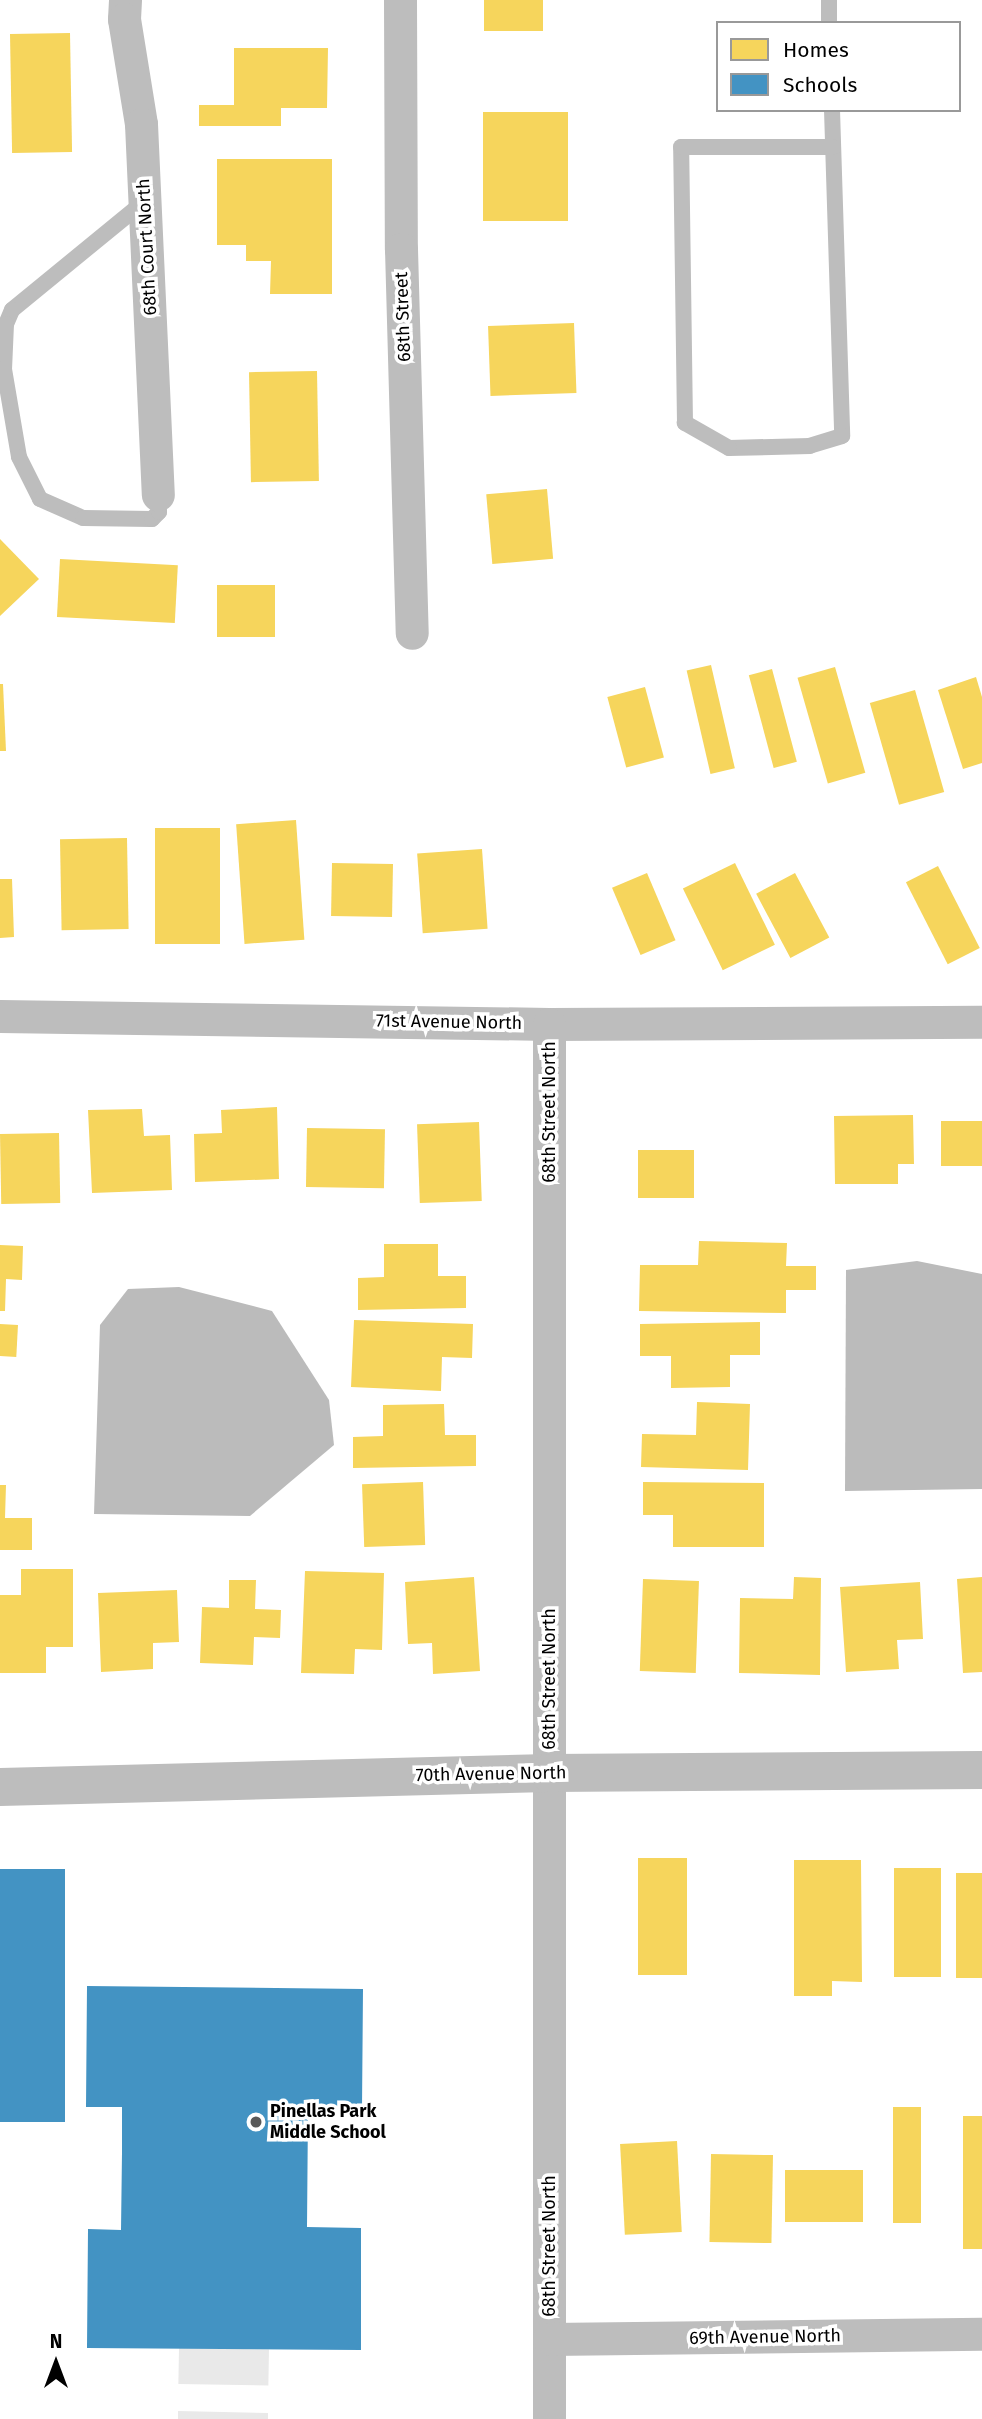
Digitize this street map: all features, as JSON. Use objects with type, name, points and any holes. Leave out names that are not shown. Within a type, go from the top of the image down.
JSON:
[{"type":"street","name":"68th Court North","points":[[125,0],[124,19],[141,124],[158,495]]},
{"type":"street","name":"68th Street","points":[[400,0],[401,249],[412,633]]},
{"type":"street","name":"71st Avenue North","points":[[0,1016],[549,1024],[982,1022]]},
{"type":"street","name":"68th Street North","points":[[549,1024],[549,2419]]},
{"type":"street","name":"70th Avenue North","points":[[0,1787],[549,1773],[982,1770]]},
{"type":"street","name":"69th Avenue North","points":[[549,2339],[982,2334]]},
{"type":"lane","points":[[829,0],[830,21]]},
{"type":"lane","points":[[832,112],[842,436],[810,446],[729,447],[685,423],[681,147],[833,146]]},
{"type":"lane","points":[[145,201],[12,310],[6,324],[4,369],[19,457],[40,499],[83,518],[152,519],[159,512],[158,495]]},
{"type":"shaded area","points":[[917,1261],[982,1274],[982,1489],[845,1491],[846,1270]]},
{"type":"shaded area","points":[[179,1287],[272,1311],[329,1400],[334,1445],[250,1516],[94,1514],[100,1325],[128,1289]]},
{"type":"shaded area","points":[[179,2348],[269,2350],[268,2386],[178,2384]]},
{"type":"shaded area","points":[[178,2411],[268,2413],[268,2419],[178,2419]]},
{"type":"building: Homes","points":[[484,0],[543,0],[543,31],[484,31]]},
{"type":"building: Homes","points":[[70,33],[72,152],[12,153],[10,34]]},
{"type":"building: Homes","points":[[234,48],[328,48],[327,108],[281,108],[281,126],[199,126],[199,105],[234,105]]},
{"type":"building: Homes","points":[[483,112],[568,112],[568,221],[483,221]]},
{"type":"building: Homes","points":[[217,159],[332,159],[332,294],[270,294],[271,261],[246,261],[246,245],[217,245]]},
{"type":"building: Homes","points":[[574,323],[576,393],[490,396],[488,326]]},
{"type":"building: Homes","points":[[317,371],[319,481],[251,482],[249,372]]},
{"type":"building: Homes","points":[[547,489],[553,559],[492,564],[486,494]]},
{"type":"building: Homes","points":[[0,539],[39,579],[0,616]]},
{"type":"building: Homes","points":[[60,559],[178,565],[175,623],[57,617]]},
{"type":"building: Homes","points":[[217,585],[275,585],[275,637],[217,637]]},
{"type":"building: Homes","points":[[711,665],[735,768],[710,774],[687,671]]},
{"type":"building: Homes","points":[[835,667],[865,773],[828,783],[798,678]]},
{"type":"building: Homes","points":[[772,669],[797,762],[774,768],[749,675]]},
{"type":"building: Homes","points":[[976,677],[982,697],[982,763],[963,769],[938,690]]},
{"type":"building: Homes","points":[[0,684],[3,684],[6,751],[0,751]]},
{"type":"building: Homes","points":[[645,687],[664,758],[626,768],[607,697]]},
{"type":"building: Homes","points":[[915,690],[944,792],[899,805],[870,703]]},
{"type":"building: Homes","points":[[296,820],[304,940],[245,944],[236,824]]},
{"type":"building: Homes","points":[[155,828],[220,828],[220,944],[155,944]]},
{"type":"building: Homes","points":[[127,838],[129,929],[62,930],[60,839]]},
{"type":"building: Homes","points":[[482,849],[488,929],[423,933],[417,854]]},
{"type":"building: Homes","points":[[332,863],[393,864],[392,917],[331,916]]},
{"type":"building: Homes","points":[[735,863],[775,945],[723,970],[683,888]]},
{"type":"building: Homes","points":[[938,866],[980,948],[948,964],[906,882]]},
{"type":"building: Homes","points":[[647,873],[676,940],[641,955],[612,888]]},
{"type":"building: Homes","points":[[795,873],[829,937],[790,958],[756,894]]},
{"type":"building: Homes","points":[[0,879],[12,879],[14,937],[0,938]]},
{"type":"building: Homes","points":[[277,1107],[279,1179],[195,1182],[194,1134],[222,1133],[221,1110]]},
{"type":"building: Homes","points":[[142,1109],[144,1136],[170,1135],[172,1190],[92,1193],[88,1110]]},
{"type":"building: Homes","points":[[913,1115],[914,1164],[898,1164],[898,1184],[835,1184],[834,1116]]},
{"type":"building: Homes","points":[[941,1121],[982,1121],[982,1166],[941,1166]]},
{"type":"building: Homes","points":[[479,1122],[482,1201],[420,1203],[417,1124]]},
{"type":"building: Homes","points":[[307,1128],[385,1129],[384,1188],[306,1187]]},
{"type":"building: Homes","points":[[59,1133],[60,1203],[1,1204],[0,1134]]},
{"type":"building: Homes","points":[[638,1150],[694,1150],[694,1198],[638,1198]]},
{"type":"building: Homes","points":[[699,1241],[787,1243],[786,1266],[816,1266],[816,1290],[786,1290],[786,1313],[639,1311],[640,1265],[698,1265]]},
{"type":"building: Homes","points":[[384,1244],[438,1244],[438,1276],[466,1276],[466,1308],[358,1310],[358,1278],[384,1277]]},
{"type":"building: Homes","points":[[0,1245],[23,1246],[22,1280],[6,1279],[5,1311],[0,1311]]},
{"type":"building: Homes","points":[[354,1320],[473,1324],[472,1358],[442,1357],[441,1391],[351,1387]]},
{"type":"building: Homes","points":[[760,1322],[760,1355],[730,1355],[730,1387],[671,1388],[671,1356],[640,1356],[640,1324]]},
{"type":"building: Homes","points":[[0,1324],[18,1325],[16,1357],[0,1356]]},
{"type":"building: Homes","points":[[697,1402],[750,1404],[748,1470],[641,1467],[642,1434],[696,1435]]},
{"type":"building: Homes","points":[[444,1404],[445,1435],[476,1435],[476,1466],[353,1468],[353,1437],[383,1436],[383,1405]]},
{"type":"building: Homes","points":[[423,1482],[425,1545],[364,1547],[362,1484]]},
{"type":"building: Homes","points":[[643,1482],[764,1483],[764,1547],[673,1547],[673,1515],[643,1515]]},
{"type":"building: Homes","points":[[0,1485],[6,1485],[5,1518],[32,1518],[32,1550],[0,1550]]},
{"type":"building: Homes","points":[[21,1569],[73,1569],[73,1647],[46,1647],[46,1673],[0,1673],[0,1595],[21,1595]]},
{"type":"building: Homes","points":[[305,1571],[384,1573],[382,1650],[355,1649],[354,1674],[301,1673]]},
{"type":"building: Homes","points":[[474,1577],[480,1671],[433,1674],[432,1643],[408,1644],[405,1582]]},
{"type":"building: Homes","points":[[794,1577],[821,1578],[820,1675],[739,1673],[740,1598],[793,1599]]},
{"type":"building: Homes","points":[[982,1577],[982,1672],[963,1673],[957,1579]]},
{"type":"building: Homes","points":[[643,1579],[699,1581],[696,1673],[640,1671]]},
{"type":"building: Homes","points":[[229,1580],[256,1580],[255,1609],[281,1610],[280,1638],[254,1637],[253,1665],[200,1663],[202,1607],[229,1608]]},
{"type":"building: Homes","points":[[920,1582],[923,1639],[897,1640],[899,1669],[846,1672],[840,1587]]},
{"type":"building: Homes","points":[[177,1590],[179,1642],[153,1643],[153,1669],[101,1672],[98,1593]]},
{"type":"building: Homes","points":[[638,1858],[687,1858],[687,1975],[638,1975]]},
{"type":"building: Homes","points":[[794,1860],[861,1860],[862,1982],[832,1981],[832,1996],[794,1996]]},
{"type":"building: Homes","points":[[894,1868],[941,1868],[941,1977],[894,1977]]},
{"type":"building: Homes","points":[[956,1873],[982,1873],[982,1978],[956,1978]]},
{"type":"building: Homes","points":[[893,2107],[921,2107],[921,2223],[893,2223]]},
{"type":"building: Homes","points":[[963,2116],[982,2116],[982,2249],[963,2249]]},
{"type":"building: Homes","points":[[677,2141],[682,2232],[625,2235],[620,2144]]},
{"type":"building: Homes","points":[[711,2154],[773,2155],[771,2243],[709,2242]]},
{"type":"building: Homes","points":[[785,2170],[863,2170],[863,2222],[785,2222]]},
{"type":"building: Schools","points":[[0,1869],[65,1869],[65,2122],[0,2122]]},
{"type":"building: Schools","points":[[87,1986],[363,1989],[362,2110],[308,2109],[307,2227],[361,2228],[361,2350],[87,2348],[88,2229],[121,2230],[122,2107],[86,2107]]},
{"type":"place","name":"Pinellas Park Middle School","points":[[256,2122]]}]
